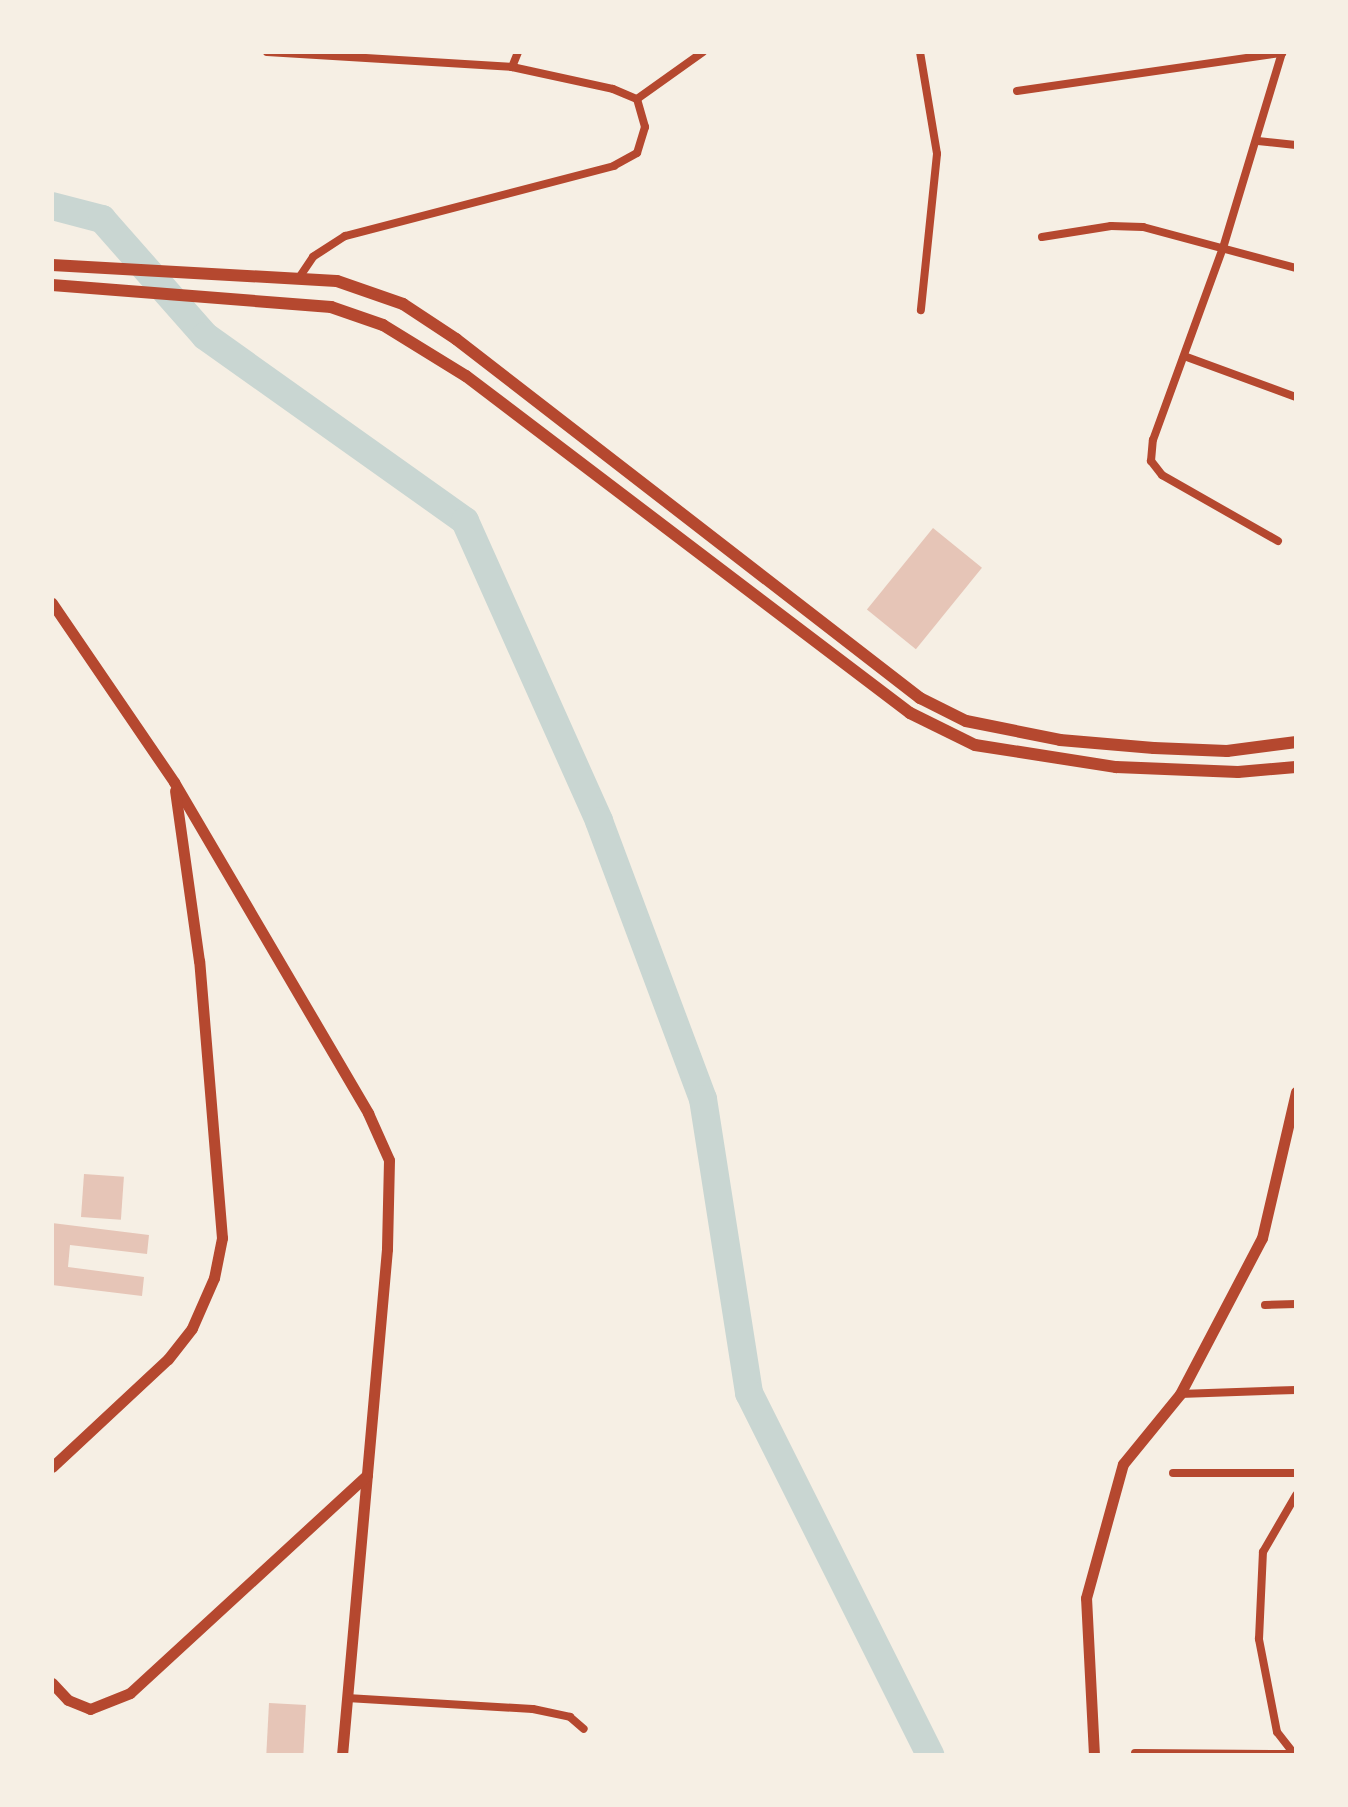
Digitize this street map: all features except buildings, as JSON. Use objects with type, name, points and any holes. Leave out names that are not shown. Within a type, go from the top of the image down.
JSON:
[{"type":"main road","points":[[52,265],[337,281],[371,290],[429,320],[947,713],[996,729],[1118,745],[1227,751],[1296,742]]},
{"type":"main road","points":[[298,279],[298,303]]},
{"type":"main road","points":[[52,285],[298,303],[357,314],[426,346],[910,713],[975,745],[1116,767],[1238,772],[1296,767]]},
{"type":"street","points":[[267,52],[512,67],[613,89],[637,99]]},
{"type":"street","points":[[512,67],[518,52]]},
{"type":"street","points":[[637,99],[703,52]]},
{"type":"street","points":[[920,52],[937,154],[921,310]]},
{"type":"street","points":[[1017,91],[1282,52],[1258,141],[1223,248],[1153,440],[1151,461],[1162,475],[1278,541]]},
{"type":"street","points":[[298,279],[313,257],[345,236],[614,166],[637,153],[645,127],[637,99]]},
{"type":"street","points":[[1258,141],[1296,145]]},
{"type":"street","points":[[1042,237],[1111,226],[1143,227],[1296,268]]},
{"type":"street","points":[[1184,356],[1296,397]]},
{"type":"street","points":[[52,603],[174,782],[368,1113],[389,1160],[392,1183],[342,1755]]},
{"type":"street","points":[[52,1467],[168,1359],[192,1328],[214,1278],[222,1238],[199,961],[174,782]]},
{"type":"street","points":[[1094,1755],[1086,1598],[1123,1464],[1180,1394],[1262,1238],[1296,1092]]},
{"type":"street","points":[[1265,1305],[1296,1304]]},
{"type":"street","points":[[1180,1394],[1296,1390]]},
{"type":"street","points":[[1173,1473],[1296,1473]]},
{"type":"street","points":[[52,1683],[68,1700],[90,1709],[130,1693],[367,1475]]},
{"type":"street","points":[[1295,1754],[1277,1732],[1259,1639],[1263,1552],[1296,1495]]},
{"type":"street","points":[[347,1698],[533,1709],[570,1717],[584,1729]]},
{"type":"street","points":[[1135,1753],[1295,1754]]},
{"type":"waterway","points":[[52,206],[102,219],[205,336],[465,521],[599,821],[703,1099],[749,1393],[930,1755]]}]
